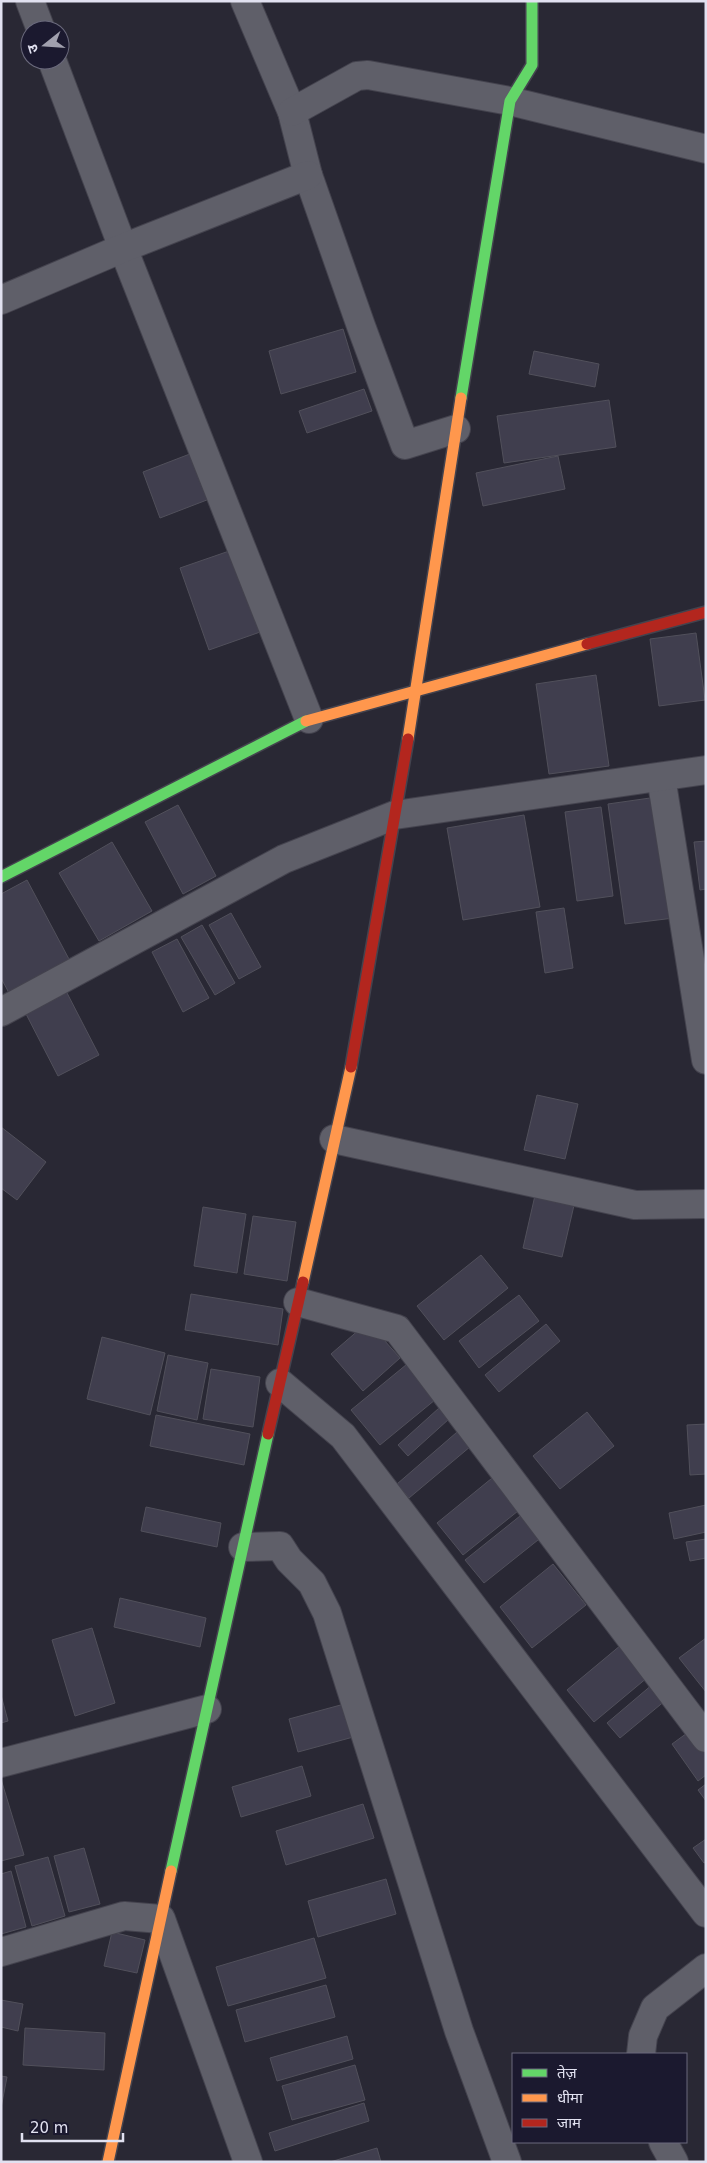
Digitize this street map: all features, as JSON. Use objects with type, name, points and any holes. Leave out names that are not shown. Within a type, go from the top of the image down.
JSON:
[{"type":"street","points":[[30,1],[37,20]]},
{"type":"street","points":[[245,1],[292,112],[308,175],[360,326],[405,445],[456,429]]},
{"type":"street","points":[[108,2162],[243,1547],[352,1064],[417,688],[456,429],[510,101],[532,66],[532,1]]},
{"type":"street","points":[[56,70],[123,248],[309,719]]},
{"type":"street","points":[[292,112],[356,76],[368,75],[510,101],[706,149]]},
{"type":"street","points":[[1,300],[123,248],[308,175]]},
{"type":"street","points":[[1,877],[309,719],[417,688],[706,612]]},
{"type":"street","points":[[1,1012],[284,859],[395,815],[706,770]]},
{"type":"street","points":[[661,777],[706,1060]]},
{"type":"street","points":[[334,1139],[635,1205],[706,1204]]},
{"type":"street","points":[[298,1302],[398,1328],[706,1738]]},
{"type":"street","points":[[280,1383],[343,1436],[706,1913]]},
{"type":"street","points":[[243,1547],[280,1546],[289,1560],[312,1583],[327,1613],[459,2031],[507,2162]]},
{"type":"street","points":[[1,1763],[207,1709]]},
{"type":"street","points":[[1,1952],[124,1916],[161,1919]]},
{"type":"street","points":[[161,1919],[248,2162]]},
{"type":"street","points":[[641,2053],[643,2036],[655,2008],[706,1968]]},
{"type":"street","points":[[664,2143],[674,2162]]},
{"type":"building","points":[[343,329],[356,372],[281,394],[269,351]]},
{"type":"building","points":[[534,351],[599,364],[595,387],[529,374]]},
{"type":"building","points":[[364,389],[372,411],[307,433],[299,411]]},
{"type":"building","points":[[609,400],[616,447],[504,463],[497,416]]},
{"type":"building","points":[[195,452],[212,498],[160,518],[143,472]]},
{"type":"building","points":[[558,456],[565,489],[483,506],[476,473]]},
{"type":"building","points":[[235,549],[263,631],[209,650],[180,568]]},
{"type":"building","points":[[696,633],[705,700],[659,706],[650,639]]},
{"type":"building","points":[[596,675],[609,766],[549,774],[536,684]]},
{"type":"building","points":[[657,797],[674,918],[625,924],[608,804]]},
{"type":"building","points":[[178,805],[216,876],[183,894],[145,822]]},
{"type":"building","points":[[601,807],[613,896],[577,901],[565,812]]},
{"type":"building","points":[[524,815],[540,907],[463,920],[447,828]]},
{"type":"building","points":[[706,841],[706,889],[700,890],[694,842]]},
{"type":"building","points":[[112,842],[152,911],[99,941],[59,873]]},
{"type":"building","points":[[27,880],[70,961],[9,993],[1,978],[1,894]]},
{"type":"building","points":[[564,908],[573,968],[545,973],[536,912]]},
{"type":"building","points":[[231,913],[261,967],[239,979],[209,925]]},
{"type":"building","points":[[202,925],[235,983],[215,995],[181,937]]},
{"type":"building","points":[[177,939],[209,998],[183,1012],[152,952]]},
{"type":"building","points":[[66,991],[99,1055],[58,1076],[25,1012]]},
{"type":"building","points":[[537,1095],[578,1104],[565,1159],[524,1150]]},
{"type":"building","points":[[1,1127],[46,1162],[17,1200],[1,1188]]},
{"type":"building","points":[[536,1191],[575,1201],[562,1257],[523,1248]]},
{"type":"building","points":[[203,1207],[246,1214],[237,1273],[194,1266]]},
{"type":"building","points":[[253,1216],[296,1222],[287,1281],[244,1274]]},
{"type":"building","points":[[481,1255],[508,1288],[444,1340],[417,1306]]},
{"type":"building","points":[[191,1294],[283,1309],[278,1345],[185,1330]]},
{"type":"building","points":[[519,1295],[539,1321],[479,1368],[459,1341]]},
{"type":"building","points":[[368,1322],[400,1358],[363,1391],[331,1354]]},
{"type":"building","points":[[546,1324],[560,1341],[499,1392],[485,1375]]},
{"type":"building","points":[[102,1337],[165,1353],[150,1415],[87,1399]]},
{"type":"building","points":[[168,1355],[208,1363],[197,1420],[157,1411]]},
{"type":"building","points":[[412,1360],[441,1395],[380,1445],[351,1410]]},
{"type":"building","points":[[211,1369],[260,1377],[253,1427],[203,1419]]},
{"type":"building","points":[[439,1408],[449,1419],[408,1456],[398,1445]]},
{"type":"building","points":[[587,1412],[614,1446],[560,1489],[533,1456]]},
{"type":"building","points":[[156,1415],[250,1434],[244,1465],[150,1446]]},
{"type":"building","points":[[706,1424],[706,1474],[690,1475],[687,1425]]},
{"type":"building","points":[[464,1426],[477,1441],[409,1498],[397,1484]]},
{"type":"building","points":[[497,1474],[523,1507],[463,1555],[437,1523]]},
{"type":"building","points":[[706,1505],[706,1532],[674,1539],[669,1513]]},
{"type":"building","points":[[146,1507],[221,1523],[217,1547],[141,1531]]},
{"type":"building","points":[[525,1512],[543,1536],[484,1583],[465,1560]]},
{"type":"building","points":[[706,1539],[706,1558],[690,1561],[686,1542]]},
{"type":"building","points":[[553,1564],[586,1605],[532,1648],[500,1607]]},
{"type":"building","points":[[120,1598],[206,1618],[200,1647],[114,1627]]},
{"type":"building","points":[[92,1628],[115,1703],[75,1716],[52,1640]]},
{"type":"building","points":[[706,1638],[706,1692],[679,1658]]},
{"type":"building","points":[[621,1645],[648,1677],[594,1722],[567,1690]]},
{"type":"building","points":[[653,1684],[666,1700],[620,1738],[607,1723]]},
{"type":"building","points":[[1,1695],[8,1721],[1,1723]]},
{"type":"building","points":[[348,1703],[357,1736],[298,1752],[289,1719]]},
{"type":"building","points":[[694,1728],[706,1744],[706,1775],[698,1781],[672,1744]]},
{"type":"building","points":[[302,1766],[311,1796],[241,1817],[232,1787]]},
{"type":"building","points":[[1,1779],[24,1855],[1,1861]]},
{"type":"building","points":[[706,1784],[706,1801],[698,1790]]},
{"type":"building","points":[[363,1804],[374,1838],[286,1865],[276,1831]]},
{"type":"building","points":[[706,1839],[706,1862],[704,1863],[693,1848]]},
{"type":"building","points":[[84,1848],[100,1904],[69,1912],[54,1856]]},
{"type":"building","points":[[48,1857],[65,1916],[32,1926],[15,1866]]},
{"type":"building","points":[[11,1871],[26,1927],[1,1934],[1,1874]]},
{"type":"building","points":[[386,1879],[396,1914],[318,1937],[308,1901]]},
{"type":"building","points":[[112,1932],[145,1940],[137,1973],[104,1966]]},
{"type":"building","points":[[314,1938],[326,1978],[228,2006],[216,1967]]},
{"type":"building","points":[[326,1985],[335,2017],[245,2042],[236,2010]]},
{"type":"building","points":[[1,2000],[23,2004],[18,2031],[1,2027]]},
{"type":"building","points":[[25,2028],[105,2033],[104,2070],[23,2065]]},
{"type":"building","points":[[347,2036],[353,2059],[277,2081],[270,2058]]},
{"type":"building","points":[[355,2065],[365,2100],[292,2120],[282,2086]]},
{"type":"building","points":[[1,2076],[7,2077],[1,2108]]},
{"type":"building","points":[[364,2103],[369,2121],[275,2151],[269,2133]]},
{"type":"building","points":[[377,2148],[381,2162],[330,2162]]},
{"type":"traffic: fast","points":[[461,398],[510,101],[532,65],[532,1]]},
{"type":"traffic: fast","points":[[1,877],[306,721]]},
{"type":"traffic: fast","points":[[171,1871],[268,1434]]},
{"type":"traffic: slow","points":[[408,739],[461,398]]},
{"type":"traffic: slow","points":[[306,721],[587,644]]},
{"type":"traffic: slow","points":[[303,1282],[351,1067]]},
{"type":"traffic: slow","points":[[108,2162],[171,1871]]},
{"type":"traffic: jam","points":[[587,644],[706,612]]},
{"type":"traffic: jam","points":[[351,1067],[408,739]]},
{"type":"traffic: jam","points":[[268,1434],[303,1282]]}]
